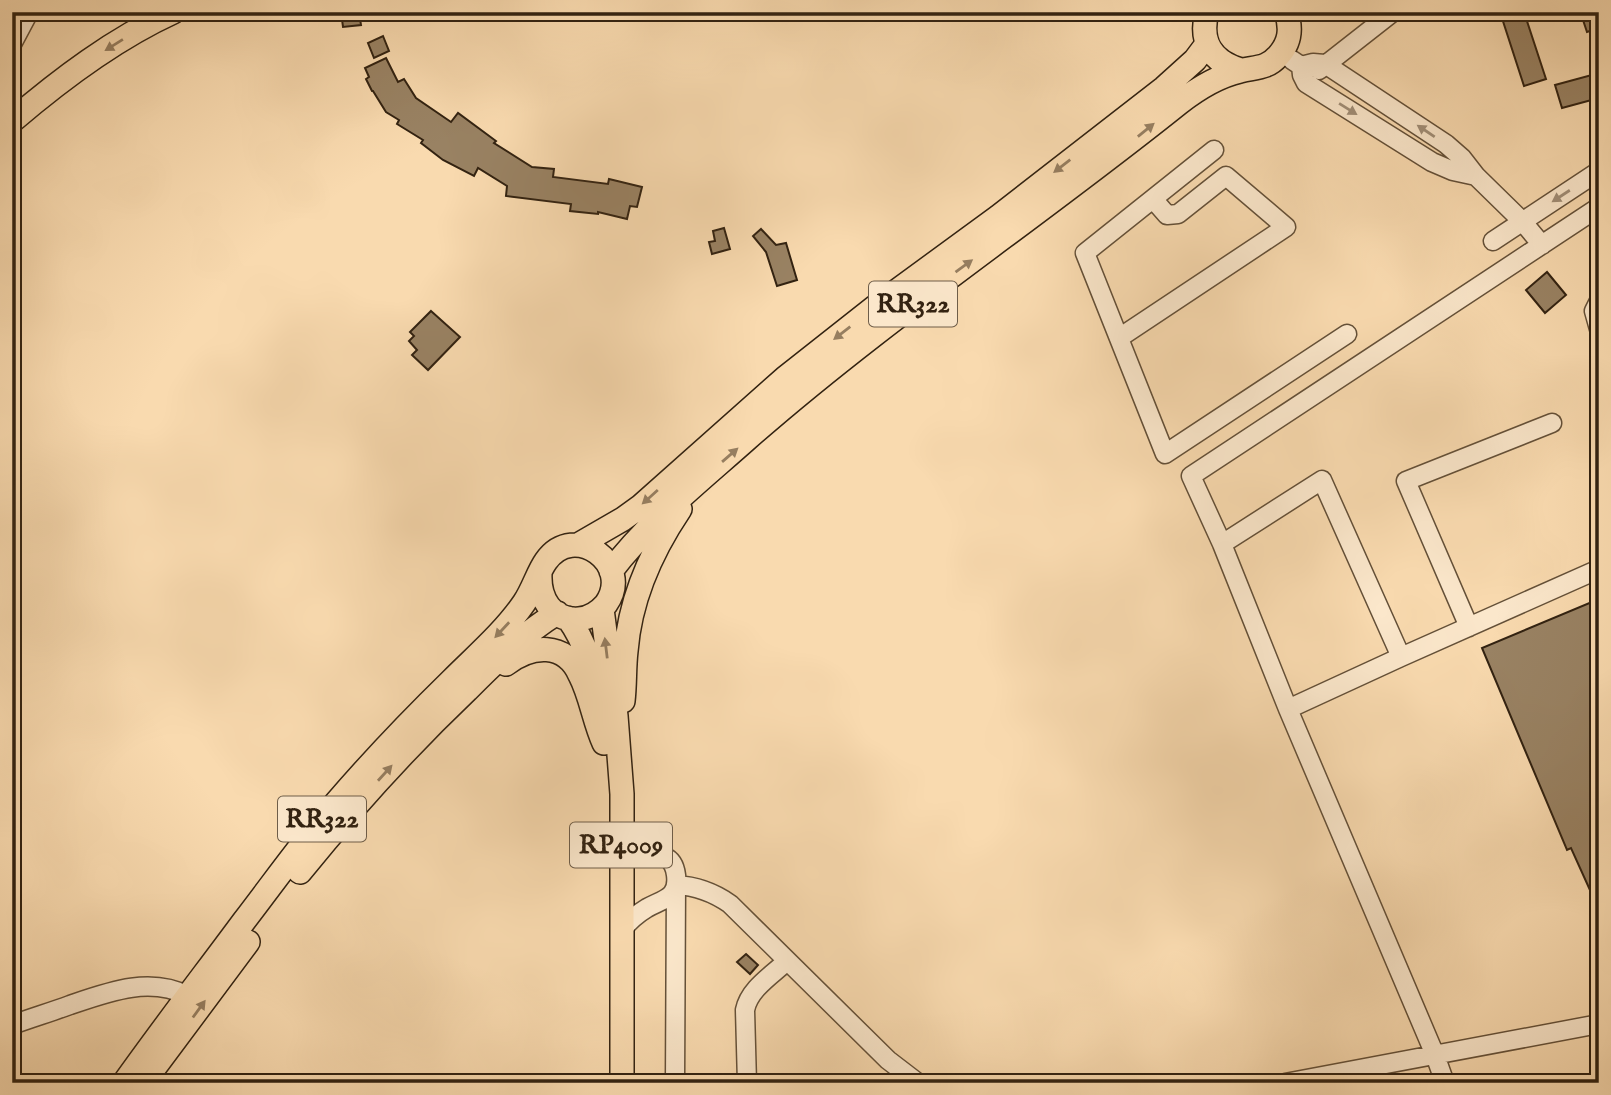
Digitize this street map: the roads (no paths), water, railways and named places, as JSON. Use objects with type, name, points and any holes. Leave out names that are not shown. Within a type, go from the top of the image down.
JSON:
[{"type":"main road","points":[[12,121],[79,68],[173,12]]},
{"type":"main road","points":[[1207,12],[1204,22],[1207,44],[1220,62],[1241,70]]},
{"type":"main road","points":[[1281,52],[1287,43],[1291,16]]},
{"type":"main road","name":"RR322","points":[[124,1083],[333,806],[387,746],[499,634],[524,603],[547,558],[561,548],[578,545],[640,506],[785,378],[1164,88],[1195,60],[1207,44]]},
{"type":"main road","name":"RR322","points":[[143,1083],[296,877],[373,786],[423,732],[517,642],[563,616],[577,619],[602,609],[612,591],[611,571],[640,535],[800,393],[919,299],[1134,140],[1190,95],[1209,83],[1241,70],[1263,67],[1276,59],[1281,52]]},
{"type":"main road","points":[[611,741],[625,684],[626,650],[640,585],[669,525],[707,475]]},
{"type":"main road","points":[[578,545],[595,550],[608,563],[611,571]]},
{"type":"main road","points":[[540,574],[542,596],[548,606],[563,616]]},
{"type":"main road","name":"RP4009","points":[[602,609],[611,741],[607,812],[606,1083]]},
{"type":"main road","name":"RP4009","points":[[563,616],[577,631],[592,668],[622,794],[622,1083]]},
{"type":"main road","points":[[458,698],[528,650],[552,650],[573,663],[611,741]]},
{"type":"street","points":[[12,44],[29,12]]},
{"type":"street","points":[[1303,74],[1325,64],[1393,12]]},
{"type":"street","points":[[1281,52],[1303,74],[1432,162],[1453,171],[1476,176]]},
{"type":"street","points":[[1325,64],[1446,144],[1542,245]]},
{"type":"street","points":[[1214,149],[1086,253],[1165,454],[1347,334]]},
{"type":"street","points":[[1493,241],[1599,171]]},
{"type":"street","points":[[1119,338],[1286,227],[1226,176],[1172,216],[1167,215],[1153,199]]},
{"type":"street","points":[[1445,1083],[1222,544],[1191,476],[1599,207]]},
{"type":"street","points":[[1599,301],[1594,311],[1599,329]]},
{"type":"street","points":[[1469,627],[1406,481],[1552,423]]},
{"type":"street","points":[[1222,544],[1322,480],[1401,657]]},
{"type":"street","points":[[1288,709],[1599,569]]},
{"type":"street","points":[[621,854],[660,855],[666,857],[674,866],[677,884],[675,1083]]},
{"type":"street","points":[[622,930],[638,914],[671,895],[677,884]]},
{"type":"street","points":[[677,884],[700,888],[730,904],[888,1060],[918,1083]]},
{"type":"street","points":[[747,1083],[747,1003],[752,994],[787,961]]},
{"type":"street","points":[[12,1025],[128,988],[159,986],[188,996]]},
{"type":"street","points":[[1285,1083],[1599,1024]]}]
